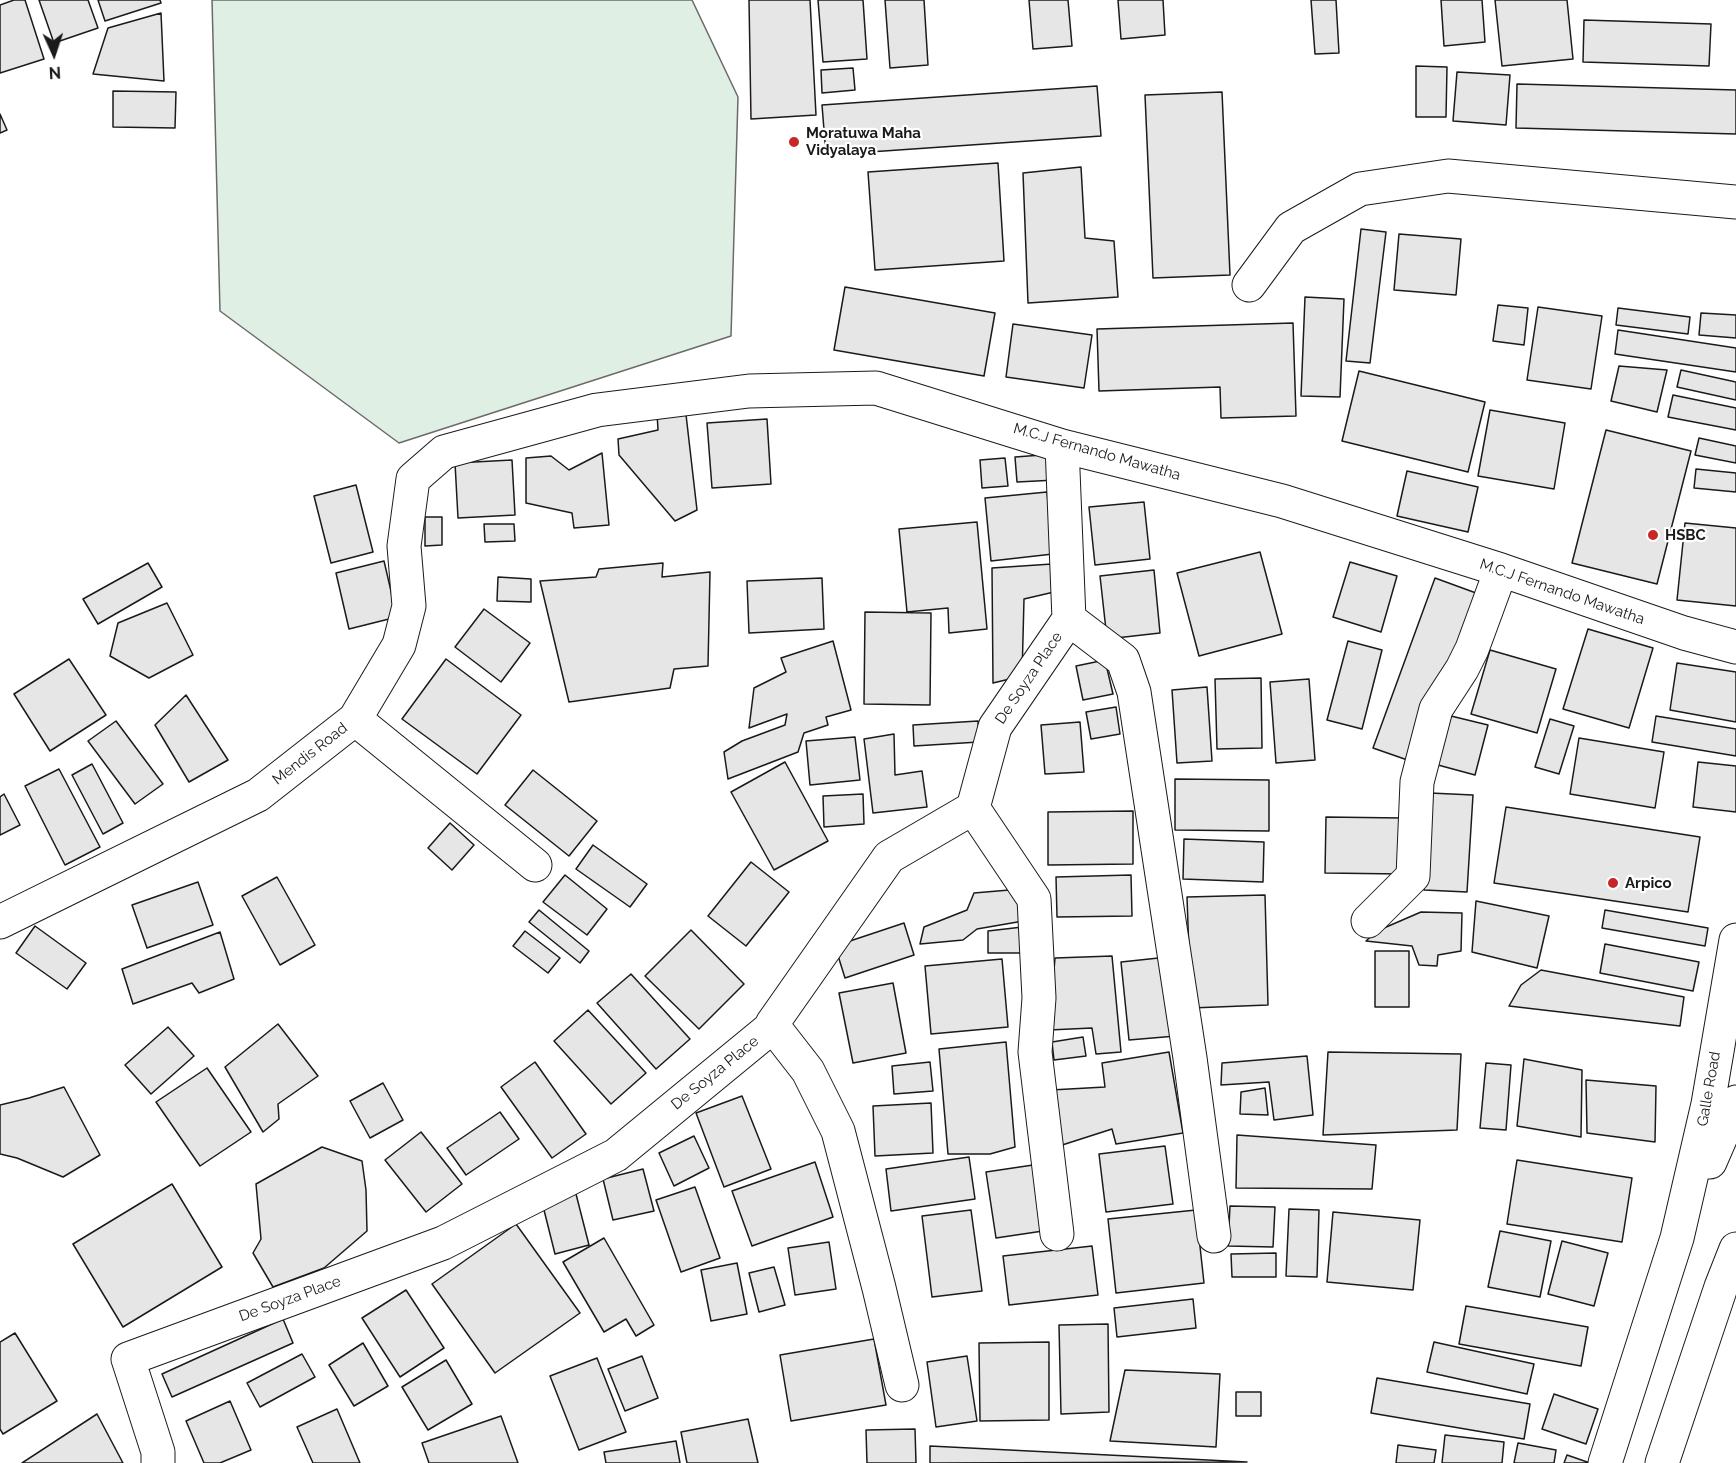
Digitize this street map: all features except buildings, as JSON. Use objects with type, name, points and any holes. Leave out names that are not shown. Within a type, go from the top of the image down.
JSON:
[{"type":"main road","points":[[1249,285],[1291,228],[1360,189],[1448,176],[1736,202]]},
{"type":"main road","name":"M.C.J Fernando Mawatha","points":[[444,452],[597,410],[749,391],[876,388],[1062,446],[1282,501],[1502,570],[1684,633],[1736,647]]},
{"type":"main road","name":"De Soyza Place","points":[[158,1463],[158,1452],[128,1359],[442,1243],[616,1155],[773,1026],[772,1024],[889,857],[973,808],[995,728],[1069,619],[1062,446]]},
{"type":"main road","name":"Mendis Road","points":[[0,922],[258,795],[355,719],[399,645],[409,606],[404,546],[413,479],[444,452]]},
{"type":"main road","points":[[1368,921],[1413,876],[1417,782],[1436,709],[1472,649],[1502,570]]},
{"type":"main road","points":[[1069,619],[1123,660],[1134,692],[1190,1058],[1214,1236]]},
{"type":"main road","points":[[355,719],[534,865]]},
{"type":"main road","points":[[973,808],[1034,899],[1039,998],[1035,1052],[1057,1234]]},
{"type":"main road","name":"Galle Road","points":[[1605,1463],[1677,1238],[1708,1104],[1736,940]]},
{"type":"main road","points":[[773,1026],[808,1071],[838,1131],[902,1385]]},
{"type":"main road","name":"Galle Road","points":[[1677,1238],[1736,1102]]},
{"type":"main road","points":[[1662,1463],[1736,1249]]},
{"type":"green space","points":[[212,0],[692,0],[738,97],[731,336],[399,443],[220,311]]},
{"type":"place","name":"Moratuwa Maha Vidyalaya","points":[[794,142]]},
{"type":"place","name":"HSBC","points":[[1653,535]]},
{"type":"place","name":"Arpico","points":[[1613,883]]}]
